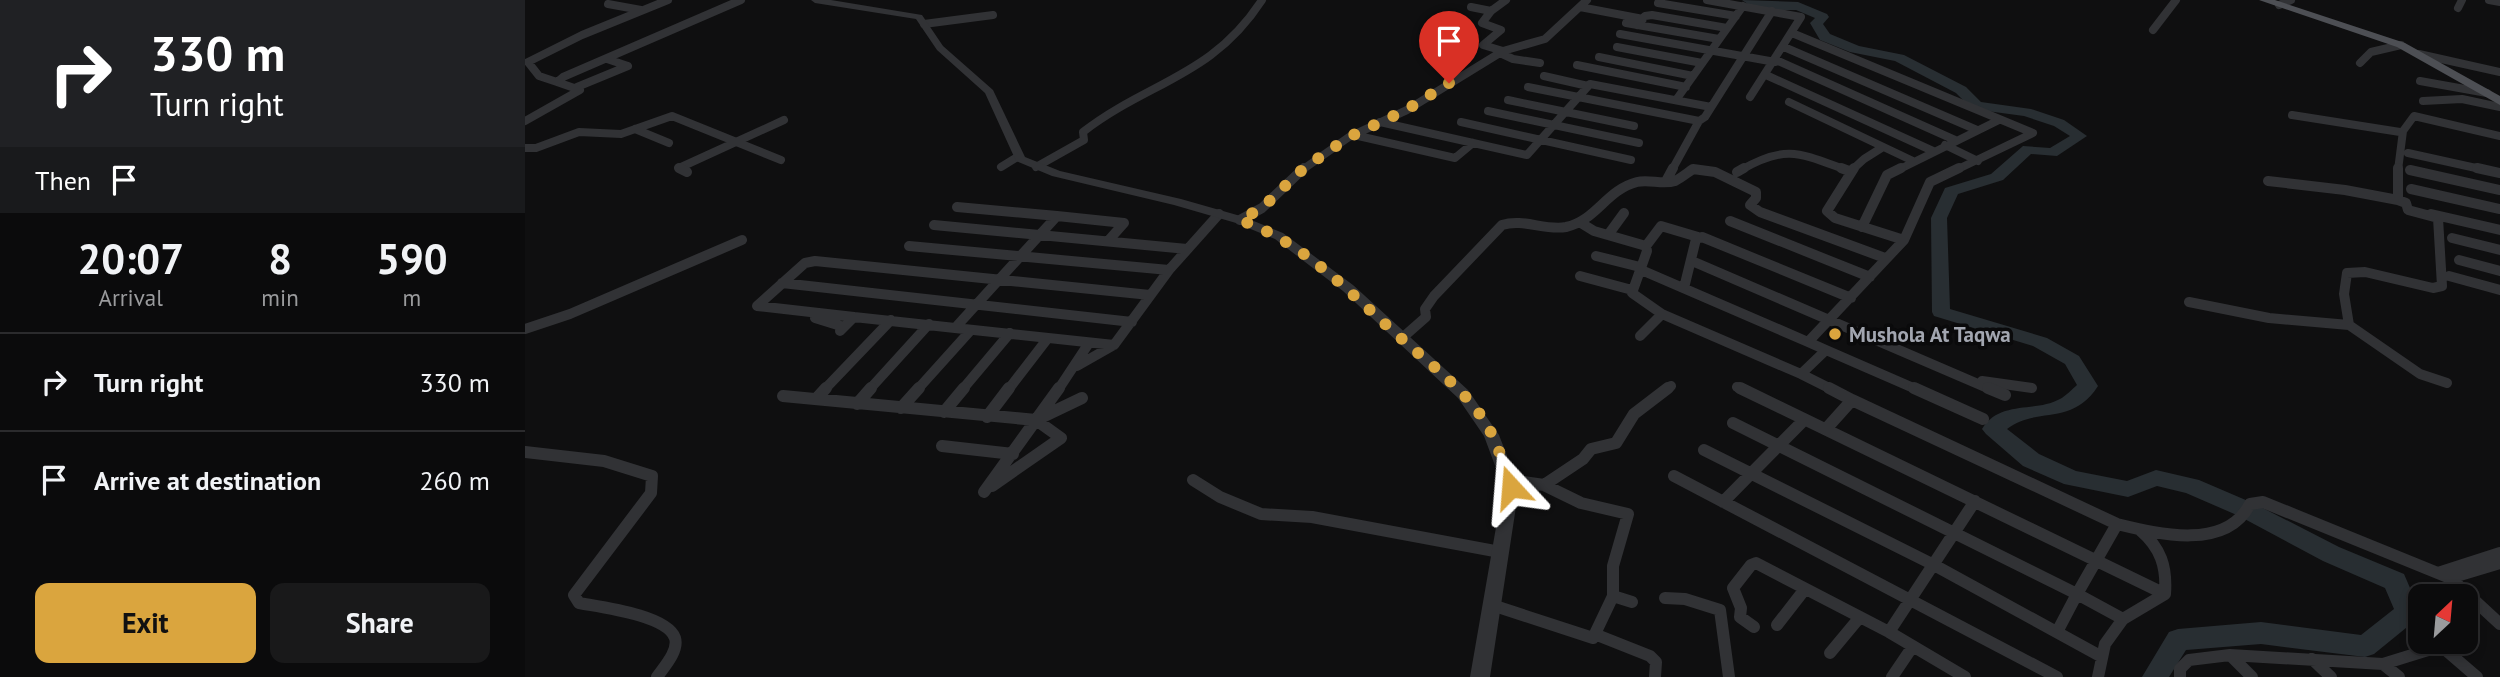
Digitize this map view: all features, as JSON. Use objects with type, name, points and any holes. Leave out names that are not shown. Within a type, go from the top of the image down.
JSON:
[{"type":"main road","points":[[2264,0],[2285,2],[2401,45],[2500,101]]},
{"type":"street","points":[[607,59],[628,66],[577,87],[536,76],[527,62],[582,35],[668,0]]},
{"type":"street","points":[[557,82],[741,0]]},
{"type":"street","points":[[815,0],[919,17],[940,48],[989,92],[1019,156],[1056,174],[1219,214],[1266,229],[1293,245],[1348,288],[1401,339],[1444,374],[1481,416],[1509,480],[1511,498],[1479,677]]},
{"type":"street","points":[[1037,167],[1084,140],[1083,132],[1122,104],[1179,79],[1214,54],[1249,21],[1262,0]]},
{"type":"street","points":[[1506,0],[1485,16],[1483,24],[1501,30],[1483,45],[1513,59],[1540,63]]},
{"type":"street","points":[[1572,0],[1640,22],[1719,39]]},
{"type":"street","points":[[1707,0],[1801,17],[1750,97]]},
{"type":"street","points":[[2153,30],[2176,0]]},
{"type":"street","points":[[2458,8],[2462,0]]},
{"type":"street","points":[[2489,0],[2500,2]]},
{"type":"street","points":[[1240,220],[1262,208],[1304,168],[1354,135],[1406,110],[1501,52],[1545,39],[1584,3]]},
{"type":"street","points":[[1658,3],[1736,16]]},
{"type":"street","points":[[608,4],[641,10]]},
{"type":"street","points":[[1676,100],[1743,6]]},
{"type":"street","points":[[1471,7],[1491,11]]},
{"type":"street","points":[[1667,181],[1699,121],[1711,107],[1772,11]]},
{"type":"street","points":[[924,24],[993,15]]},
{"type":"street","points":[[1626,23],[1640,22],[1652,15],[1727,29]]},
{"type":"street","points":[[1792,33],[1999,120],[2029,130],[2032,135],[1930,182],[1904,240],[1808,342]]},
{"type":"street","points":[[1620,34],[1775,61],[1955,140]]},
{"type":"street","points":[[2360,63],[2373,51],[2401,45]]},
{"type":"street","points":[[1617,47],[1703,63]]},
{"type":"street","points":[[1784,47],[1977,130]]},
{"type":"street","points":[[2419,54],[2500,72]]},
{"type":"street","points":[[1599,57],[1693,76]]},
{"type":"street","points":[[1577,65],[1686,87]]},
{"type":"street","points":[[1766,75],[1933,151]]},
{"type":"street","points":[[1543,76],[1711,107]]},
{"type":"street","points":[[2420,81],[2487,93]]},
{"type":"street","points":[[1380,122],[1527,155],[1588,86]]},
{"type":"street","points":[[525,121],[578,93],[580,89],[577,87]]},
{"type":"street","points":[[1528,87],[1699,121]]},
{"type":"street","points":[[2423,101],[2462,99],[2500,107]]},
{"type":"street","points":[[1508,100],[1635,126]]},
{"type":"street","points":[[1789,102],[1913,161]]},
{"type":"street","points":[[1488,111],[1639,143]]},
{"type":"street","points":[[2292,115],[2400,132]]},
{"type":"street","points":[[2398,200],[2400,132],[2414,116],[2500,136]]},
{"type":"street","points":[[525,148],[536,148],[575,132],[610,135],[635,129],[664,117],[676,117],[781,160]]},
{"type":"street","points":[[687,172],[679,168],[784,120]]},
{"type":"street","points":[[1862,227],[1887,175],[1999,120]]},
{"type":"street","points":[[1461,122],[1631,160]]},
{"type":"street","points":[[635,129],[669,144]]},
{"type":"street","points":[[1354,135],[1455,158],[1473,143]]},
{"type":"street","points":[[1945,145],[1978,161]]},
{"type":"street","points":[[1883,147],[1861,159],[1849,171],[1827,211],[1835,218],[1904,240]]},
{"type":"street","points":[[2408,153],[2500,173]]},
{"type":"street","points":[[1737,172],[1767,156],[1780,154],[1805,157],[1849,171]]},
{"type":"street","points":[[1001,167],[1019,156]]},
{"type":"street","points":[[1401,339],[1426,317],[1425,309],[1434,296],[1503,225],[1511,222],[1562,228],[1581,223],[1591,217],[1612,194],[1641,181],[1674,181],[1693,169],[1714,172],[1756,192],[1756,198],[1750,205],[1761,212],[1885,258]]},
{"type":"street","points":[[2410,170],[2500,190]]},
{"type":"street","points":[[2268,181],[2352,191],[2398,200],[2406,203],[2408,210],[2438,218],[2442,286],[2433,288],[2365,272],[2347,273],[2344,294],[2349,325],[2358,335],[2391,353],[2424,376],[2447,383]]},
{"type":"street","points":[[2411,189],[2500,209]]},
{"type":"street","points":[[957,207],[1124,223],[1112,237]]},
{"type":"street","points":[[2420,211],[2500,230]]},
{"type":"street","points":[[1608,235],[1624,213]]},
{"type":"street","points":[[1075,367],[1114,345],[1169,270],[1219,214]]},
{"type":"street","points":[[955,328],[1057,216]]},
{"type":"street","points":[[1730,221],[1870,277]]},
{"type":"street","points":[[1581,223],[1608,235],[1646,246]]},
{"type":"street","points":[[934,225],[1040,235],[1112,237],[1187,249]]},
{"type":"street","points":[[1632,290],[1647,251],[1646,246],[1661,226],[1706,238],[1851,298]]},
{"type":"street","points":[[1684,288],[1698,237]]},
{"type":"street","points":[[2452,238],[2500,250]]},
{"type":"street","points":[[525,329],[576,313],[641,282],[742,240]]},
{"type":"street","points":[[909,247],[1169,270]]},
{"type":"street","points":[[1596,256],[1639,268],[1983,419]]},
{"type":"street","points":[[2459,260],[2500,271]]},
{"type":"street","points":[[1114,345],[757,306],[805,263],[815,261],[1150,295]]},
{"type":"street","points":[[1692,261],[2005,395]]},
{"type":"street","points":[[1580,276],[1632,290],[1639,300],[1662,314],[1801,374],[2117,524],[2195,535],[2212,533],[2239,522],[2251,504],[2263,502],[2443,575],[2453,584]]},
{"type":"street","points":[[2449,276],[2500,290]]},
{"type":"street","points":[[782,283],[1132,322]]},
{"type":"street","points":[[2189,302],[2269,318],[2349,325]]},
{"type":"street","points":[[799,312],[842,329],[854,317]]},
{"type":"street","points":[[1640,336],[1662,314]]},
{"type":"street","points":[[817,398],[891,320]]},
{"type":"street","points":[[857,404],[929,324]]},
{"type":"street","points":[[901,408],[971,330]]},
{"type":"street","points":[[944,412],[1010,333]]},
{"type":"street","points":[[987,416],[1048,338]]},
{"type":"street","points":[[783,396],[1036,421],[1061,438],[984,492],[1013,454],[1036,421],[1075,367],[1089,343]]},
{"type":"street","points":[[1801,374],[1826,350]]},
{"type":"street","points":[[1960,378],[2032,388]]},
{"type":"street","points":[[1544,485],[1583,459],[1591,449],[1616,443],[1634,414],[1671,386]]},
{"type":"street","points":[[1737,387],[2165,594]]},
{"type":"street","points":[[1036,421],[1082,398]]},
{"type":"street","points":[[1826,429],[1851,400]]},
{"type":"street","points":[[1723,502],[1804,420]]},
{"type":"street","points":[[1733,423],[1955,531],[2123,620]]},
{"type":"street","points":[[942,446],[1013,454]]},
{"type":"street","points":[[1705,450],[1934,565],[2102,657]]},
{"type":"street","points":[[525,452],[604,461],[652,476],[651,493],[574,595],[579,603],[635,615],[668,627],[674,636],[675,646],[657,677]]},
{"type":"street","points":[[1674,476],[2057,677]]},
{"type":"street","points":[[1193,480],[1220,497],[1261,514],[1312,517],[1500,552]]},
{"type":"street","points":[[1509,480],[1544,485],[1581,503],[1627,514],[1613,566],[1613,596],[1597,635]]},
{"type":"street","points":[[1889,632],[1975,501]]},
{"type":"street","points":[[2057,632],[2095,559],[2117,524]]},
{"type":"street","points":[[2138,529],[2159,547],[2166,584],[2165,594]]},
{"type":"street","points":[[2443,575],[2500,553]]},
{"type":"street","points":[[1754,627],[1740,617],[1741,608],[1733,588],[1751,565],[1761,563],[1889,632],[1965,677]]},
{"type":"street","points":[[2443,575],[2500,563]]},
{"type":"street","points":[[1777,625],[1805,589]]},
{"type":"street","points":[[2098,677],[2105,644],[2123,620],[2165,594]]},
{"type":"street","points":[[1613,596],[1632,603]]},
{"type":"street","points":[[1665,598],[1685,599],[1720,610],[1729,677]]},
{"type":"street","points":[[1492,605],[1588,638],[1597,635],[1650,656],[1656,662],[1655,677]]},
{"type":"street","points":[[2478,606],[2500,624]]},
{"type":"street","points":[[1830,653],[1860,617]]},
{"type":"street","points":[[1892,677],[1913,646]]},
{"type":"street","points":[[2180,677],[2181,669],[2189,660],[2230,655],[2383,664],[2412,654]]},
{"type":"street","points":[[2451,654],[2477,677]]},
{"type":"street","points":[[2230,655],[2252,677]]},
{"type":"street","points":[[2312,659],[2331,677]]},
{"type":"street","points":[[2383,664],[2399,677]]},
{"type":"waterway","points":[[1748,0],[1756,6],[1798,6],[1823,17],[1816,23],[1825,37],[1855,49],[1899,58],[1961,90],[1977,106],[2026,112],[2059,123],[2080,136],[2052,153],[2028,149],[1997,177],[1951,191],[1939,218],[1941,312],[2040,342],[2072,360],[2088,386],[2065,406],[2010,416],[1993,429],[2031,460],[2072,478],[2128,489],[2156,478],[2191,486],[2247,510],[2331,554],[2395,581],[2408,612],[2365,646],[2261,633],[2178,640],[2155,677]]},
{"type":"place","name":"Mushola At Taqwa","points":[[1835,334]]},
{"type":"route","points":[[1449,83],[1406,110],[1349,137],[1304,168],[1262,208],[1240,220],[1266,229],[1293,245],[1348,288],[1401,339],[1444,374],[1481,416],[1498,450],[1511,487]]}]
